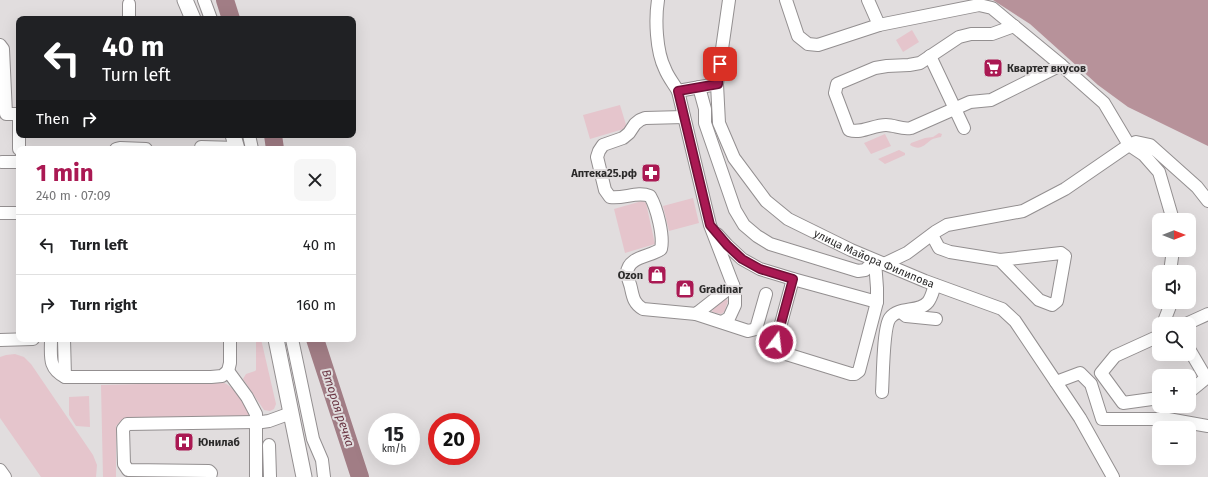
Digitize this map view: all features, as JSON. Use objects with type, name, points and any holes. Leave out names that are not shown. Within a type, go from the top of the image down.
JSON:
[{"type":"main road","points":[[185,0],[192,16]]},
{"type":"main road","points":[[277,342],[304,477]]},
{"type":"street","points":[[204,0],[210,16]]},
{"type":"street","points":[[658,0],[658,46],[664,69],[678,91],[710,225],[735,290],[735,305],[729,318],[722,322]]},
{"type":"street","name":"улица Майора Филипова","points":[[729,0],[718,84],[719,123],[734,158],[766,201],[788,219],[879,262],[1002,309],[1015,321],[1080,418],[1113,477]]},
{"type":"street","points":[[786,0],[798,36],[808,44],[818,45],[879,25],[979,6],[992,8],[1104,103],[1129,145],[1144,155],[1159,172],[1171,213]]},
{"type":"street","points":[[868,0],[879,25]]},
{"type":"street","points":[[129,4],[129,16]]},
{"type":"street","points":[[1014,26],[992,34],[971,34],[959,37],[920,63],[909,66],[886,66],[875,68],[837,84],[835,92],[849,130],[855,132],[884,125],[905,129],[970,102],[991,100],[1061,65]]},
{"type":"street","points":[[0,46],[3,49],[3,114],[16,113]]},
{"type":"street","points":[[930,56],[964,128]]},
{"type":"street","points":[[678,91],[718,84]]},
{"type":"street","points":[[699,87],[705,109],[705,123],[714,153],[735,210],[744,225],[757,236],[770,244],[858,271],[865,270],[879,262],[908,253],[932,234],[947,225],[1023,211],[1065,189],[1129,145],[1136,142],[1150,145],[1197,187],[1208,201]]},
{"type":"street","points":[[684,118],[645,118],[640,120],[623,138],[603,145],[597,157],[605,190],[610,197],[618,198],[643,193],[650,196],[654,203],[663,242],[661,249],[656,254],[633,261],[629,266],[627,273],[634,302],[643,309],[696,314],[748,331],[756,329],[766,294]]},
{"type":"street","points":[[201,144],[240,145]]},
{"type":"street","points":[[2,162],[16,162]]},
{"type":"street","points":[[0,213],[16,213]]},
{"type":"street","points":[[710,225],[727,245],[742,259],[760,269],[877,302]]},
{"type":"street","points":[[932,234],[939,248],[950,252],[1000,260],[1061,253],[1065,256],[1057,301],[1052,305],[1040,300],[1000,260]]},
{"type":"street","points":[[793,279],[776,342],[778,348],[784,353],[855,374],[859,371],[877,302],[879,262]]},
{"type":"street","points":[[882,392],[886,330],[889,319],[895,313],[923,306],[929,301],[935,284]]},
{"type":"street","points":[[696,314],[733,285]]},
{"type":"street","points":[[900,312],[906,316],[936,319]]},
{"type":"street","points":[[1196,319],[1208,314]]},
{"type":"street","points":[[1152,338],[1115,356],[1101,374],[1123,403],[1152,399]]},
{"type":"street","points":[[0,340],[16,340]]},
{"type":"street","points":[[51,342],[51,362],[58,373],[65,377],[222,376],[228,371],[230,363],[230,342]]},
{"type":"street","points":[[64,342],[65,377]]},
{"type":"street","points":[[293,342],[313,439],[322,460],[324,477]]},
{"type":"street","points":[[1196,360],[1207,378],[1196,387]]},
{"type":"street","points":[[228,371],[247,397],[256,414],[256,477]]},
{"type":"street","points":[[1056,382],[1080,373],[1091,384],[1102,419],[1168,419],[1208,426]]},
{"type":"street","points":[[210,477],[209,471],[128,470],[125,468],[124,464],[123,429],[125,425],[256,422],[269,421],[291,413]]},
{"type":"street","points":[[269,445],[270,477]]},
{"type":"street","points":[[1106,466],[1116,477]]},
{"type":"street","points":[[0,470],[5,477]]},
{"type":"shaded area","points":[[993,0],[1208,0],[1208,146],[1128,107],[1098,85],[1030,24]]},
{"type":"shaded area","points":[[912,30],[919,42],[903,52],[896,40]]},
{"type":"shaded area","points":[[620,105],[627,128],[590,139],[583,115]]},
{"type":"shaded area","points":[[939,133],[942,134],[941,137],[932,139],[919,148],[910,145],[911,143],[933,137]]},
{"type":"shaded area","points":[[885,134],[891,146],[871,154],[864,143]]},
{"type":"shaded area","points":[[899,150],[905,153],[905,155],[885,164],[878,159]]},
{"type":"shaded area","points":[[693,198],[699,223],[669,231],[663,206]]},
{"type":"shaded area","points":[[642,201],[646,203],[655,244],[625,253],[614,209]]},
{"type":"shaded area","points":[[726,299],[728,301],[724,312],[721,314],[712,312],[713,309]]},
{"type":"shaded area","points":[[256,342],[262,342],[276,404],[274,409],[270,411],[264,410],[243,379],[246,374],[256,370]]},
{"type":"shaded area","points":[[15,354],[24,357],[31,364],[93,455],[97,465],[96,477],[41,477],[0,418],[0,357]]},
{"type":"shaded area","points":[[222,382],[231,387],[243,401],[250,415],[249,418],[123,419],[116,426],[116,477],[103,477],[101,385]]},
{"type":"shaded area","points":[[89,396],[90,427],[76,426],[69,415],[69,397]]},
{"type":"waterway","name":"Вторая речка","points":[[225,0],[230,16]]},
{"type":"waterway","name":"Вторая речка","points":[[273,138],[275,146]]},
{"type":"waterway","name":"Вторая речка","points":[[316,342],[360,477]]},
{"type":"place","name":"Квартет вкусов","points":[[993,68]]},
{"type":"place","name":"Аптека25.рф","points":[[651,173]]},
{"type":"place","name":"Ozon","points":[[657,275]]},
{"type":"place","name":"Gradinar","points":[[685,289]]},
{"type":"place","name":"Юнилаб","points":[[184,442]]},
{"type":"route","points":[[720,64],[718,84],[678,91],[710,225],[727,245],[742,259],[760,269],[793,279],[776,342]]}]
